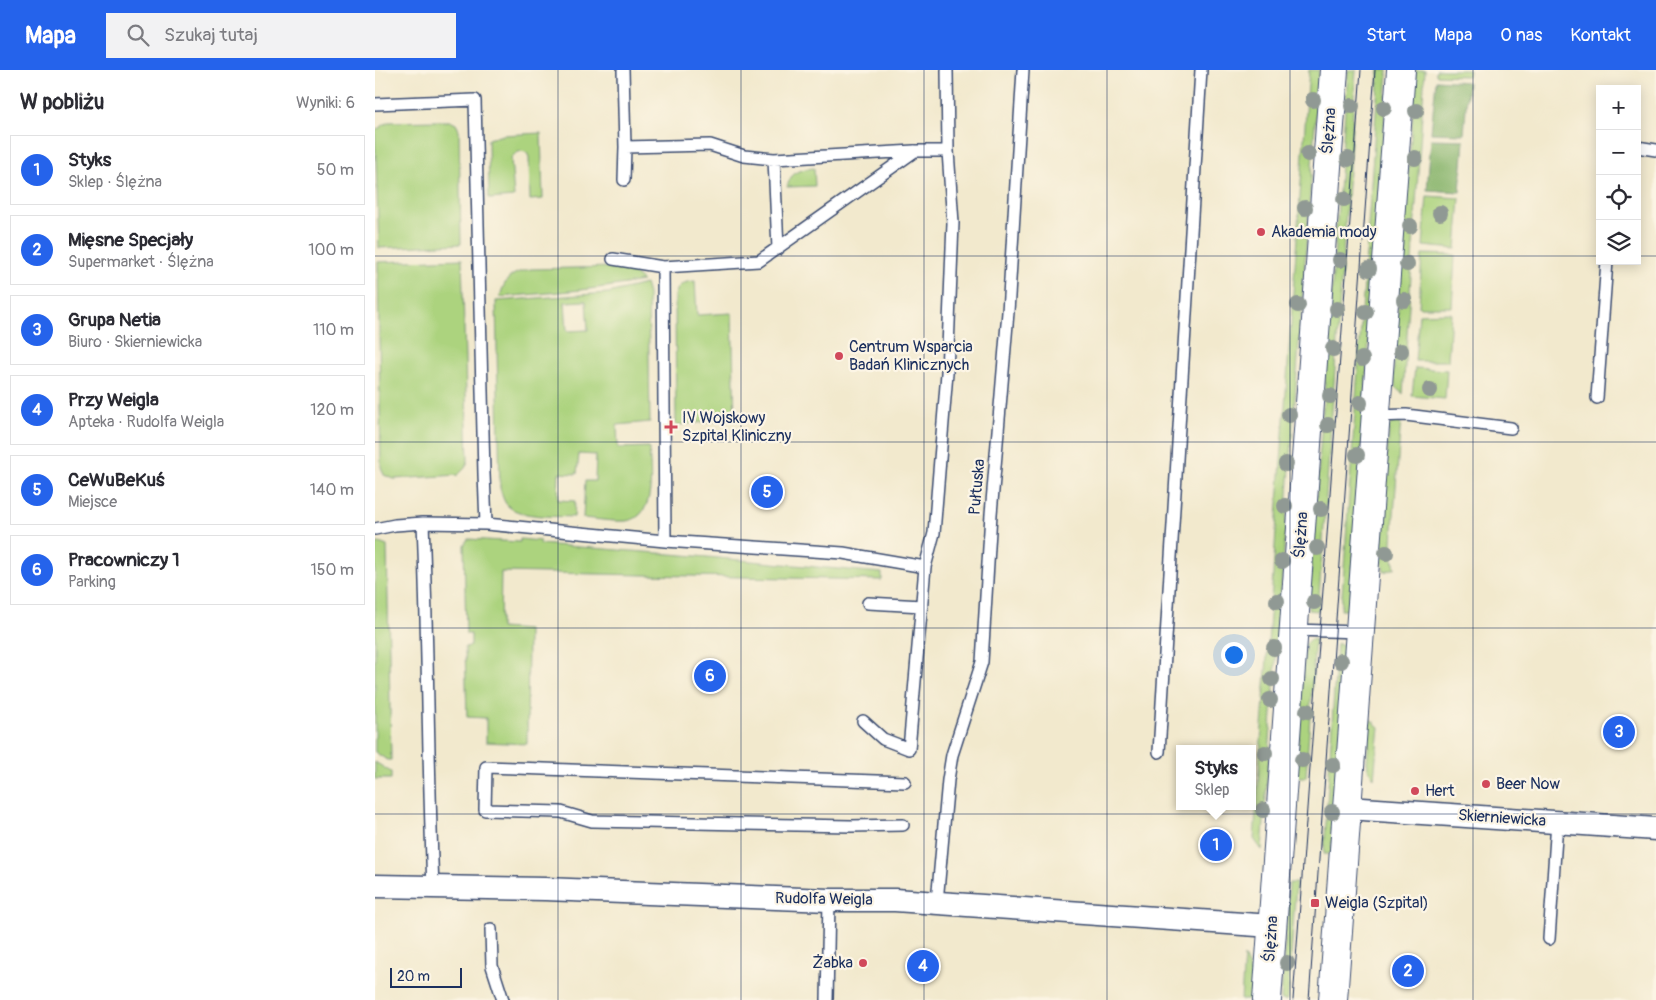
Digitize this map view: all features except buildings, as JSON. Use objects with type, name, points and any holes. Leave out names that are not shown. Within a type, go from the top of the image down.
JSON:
[{"type":"main road","name":"Ślężna","points":[[1267,1000],[1334,70]]},
{"type":"main road","points":[[1333,1000],[1401,70]]},
{"type":"street","name":"Skierniewicka","points":[[1348,808],[1656,829]]},
{"type":"street","name":"Rudolfa Weigla","points":[[375,886],[937,902],[1272,926]]},
{"type":"lane","points":[[623,70],[624,180]]},
{"type":"lane","points":[[863,721],[883,738],[909,748],[925,567],[934,533],[947,373],[953,223],[948,151],[947,70]]},
{"type":"lane","name":"Pułtuska","points":[[937,902],[952,755],[982,662],[991,514],[1008,312],[1023,70]]},
{"type":"lane","points":[[1159,752],[1201,70]]},
{"type":"lane","points":[[375,104],[475,100],[486,524]]},
{"type":"lane","points":[[625,147],[710,145],[744,156],[774,159],[915,151],[948,151]]},
{"type":"lane","points":[[1641,148],[1656,150]]},
{"type":"lane","points":[[613,259],[663,267],[759,261],[915,151]]},
{"type":"lane","points":[[774,159],[778,249]]},
{"type":"lane","points":[[1597,398],[1607,265]]},
{"type":"lane","points":[[663,267],[665,541]]},
{"type":"lane","points":[[1376,416],[1406,415],[1511,428]]},
{"type":"lane","points":[[375,529],[423,523],[486,524],[665,541],[843,553],[925,567]]},
{"type":"lane","points":[[423,523],[428,636],[430,828],[433,887]]},
{"type":"lane","points":[[868,602],[922,606]]},
{"type":"lane","points":[[1294,630],[1361,632]]},
{"type":"lane","points":[[903,825],[851,826],[591,821],[561,812],[485,810],[486,767],[905,782]]},
{"type":"lane","points":[[1549,939],[1557,822]]},
{"type":"lane","points":[[827,1000],[829,900]]},
{"type":"lane","points":[[491,929],[492,966],[503,1000]]},
{"type":"green space","points":[[1309,70],[1319,70],[1262,850],[1254,839]]},
{"type":"green space","points":[[1348,70],[1356,70],[1318,611],[1308,610]]},
{"type":"green space","points":[[1379,70],[1388,70],[1350,610],[1341,610]]},
{"type":"green space","points":[[1416,70],[1425,70],[1403,394],[1396,388],[1393,378]]},
{"type":"green space","points":[[1436,70],[1469,70],[1468,76],[1436,75]]},
{"type":"green space","points":[[1436,80],[1468,82],[1464,134],[1431,133]]},
{"type":"green space","points":[[450,121],[456,124],[459,130],[461,244],[379,248],[375,131],[388,122]]},
{"type":"green space","points":[[541,133],[543,199],[530,200],[529,157],[523,151],[516,153],[511,158],[514,197],[489,199],[488,139],[503,135]]},
{"type":"green space","points":[[1431,139],[1464,140],[1460,192],[1427,190]]},
{"type":"green space","points":[[814,168],[815,186],[787,187],[796,172]]},
{"type":"green space","points":[[1427,196],[1460,198],[1456,249],[1423,246]]},
{"type":"green space","points":[[1422,254],[1455,255],[1452,307],[1419,307]]},
{"type":"green space","points":[[462,259],[468,461],[465,468],[458,475],[394,479],[384,475],[381,467],[378,262]]},
{"type":"green space","points":[[615,267],[631,271],[643,281],[554,293],[500,297],[504,285],[510,277],[531,269]]},
{"type":"green space","points":[[695,281],[697,315],[732,313],[735,419],[676,425],[675,295],[682,284]]},
{"type":"green space","points":[[645,284],[648,294],[650,422],[617,425],[618,448],[649,447],[651,479],[648,502],[636,518],[626,521],[583,518],[585,481],[595,481],[596,455],[579,454],[577,474],[559,473],[558,500],[575,501],[574,517],[539,516],[521,513],[508,506],[500,488],[496,301],[609,293]],"holes":[[[586,301],[588,330],[567,331],[565,302]]]},
{"type":"green space","points":[[1451,313],[1448,361],[1415,361],[1419,314]]},
{"type":"green space","points":[[1415,368],[1447,370],[1445,399],[1412,396]]},
{"type":"green space","points":[[1401,418],[1392,542],[1395,568],[1384,572],[1381,558],[1389,426]]},
{"type":"green space","points":[[468,539],[520,542],[520,539],[540,541],[540,544],[882,573],[882,580],[501,572],[500,628],[528,630],[527,744],[486,742],[486,718],[467,717],[465,647],[471,646],[471,634],[466,634],[464,545]]},
{"type":"green space","points":[[379,543],[387,546],[391,760],[387,760],[375,752],[375,544]]},
{"type":"green space","points":[[1315,639],[1306,777],[1296,777],[1305,644],[1309,640]]},
{"type":"green space","points":[[1337,643],[1348,649],[1331,854],[1324,854]]},
{"type":"green space","points":[[1370,719],[1379,727],[1374,778],[1367,762]]},
{"type":"green space","points":[[375,762],[391,772],[391,779],[375,779]]},
{"type":"green space","points":[[1289,883],[1296,883],[1288,1000],[1281,1000]]},
{"type":"green space","points":[[1244,956],[1252,975],[1251,1000],[1241,1000]]},
{"type":"tram line","points":[[1293,1000],[1361,70]]},
{"type":"tram line","points":[[1309,1000],[1375,70]]},
{"type":"place","name":"Akademia mody","points":[[1261,232]]},
{"type":"place","name":"Centrum Wsparcia Badań Klinicznych","points":[[839,356]]},
{"type":"place","name":"IV Wojskowy Szpital Kliniczny","points":[[671,427]]},
{"type":"place","name":"CeWuBeKuś","points":[[767,492]]},
{"type":"place","name":"Pracowniczy 1","points":[[710,676]]},
{"type":"place","name":"Grupa Netia","points":[[1619,732]]},
{"type":"place","name":"Beer Now","points":[[1486,784]]},
{"type":"place","name":"Hert","points":[[1415,791]]},
{"type":"place","name":"Styks","points":[[1216,845]]},
{"type":"place","name":"Weigla (Szpital)","points":[[1315,903]]},
{"type":"place","name":"Żabka","points":[[863,963]]},
{"type":"place","name":"Przy Weigla","points":[[923,966]]},
{"type":"place","name":"Mięsne Specjały","points":[[1408,971]]}]
